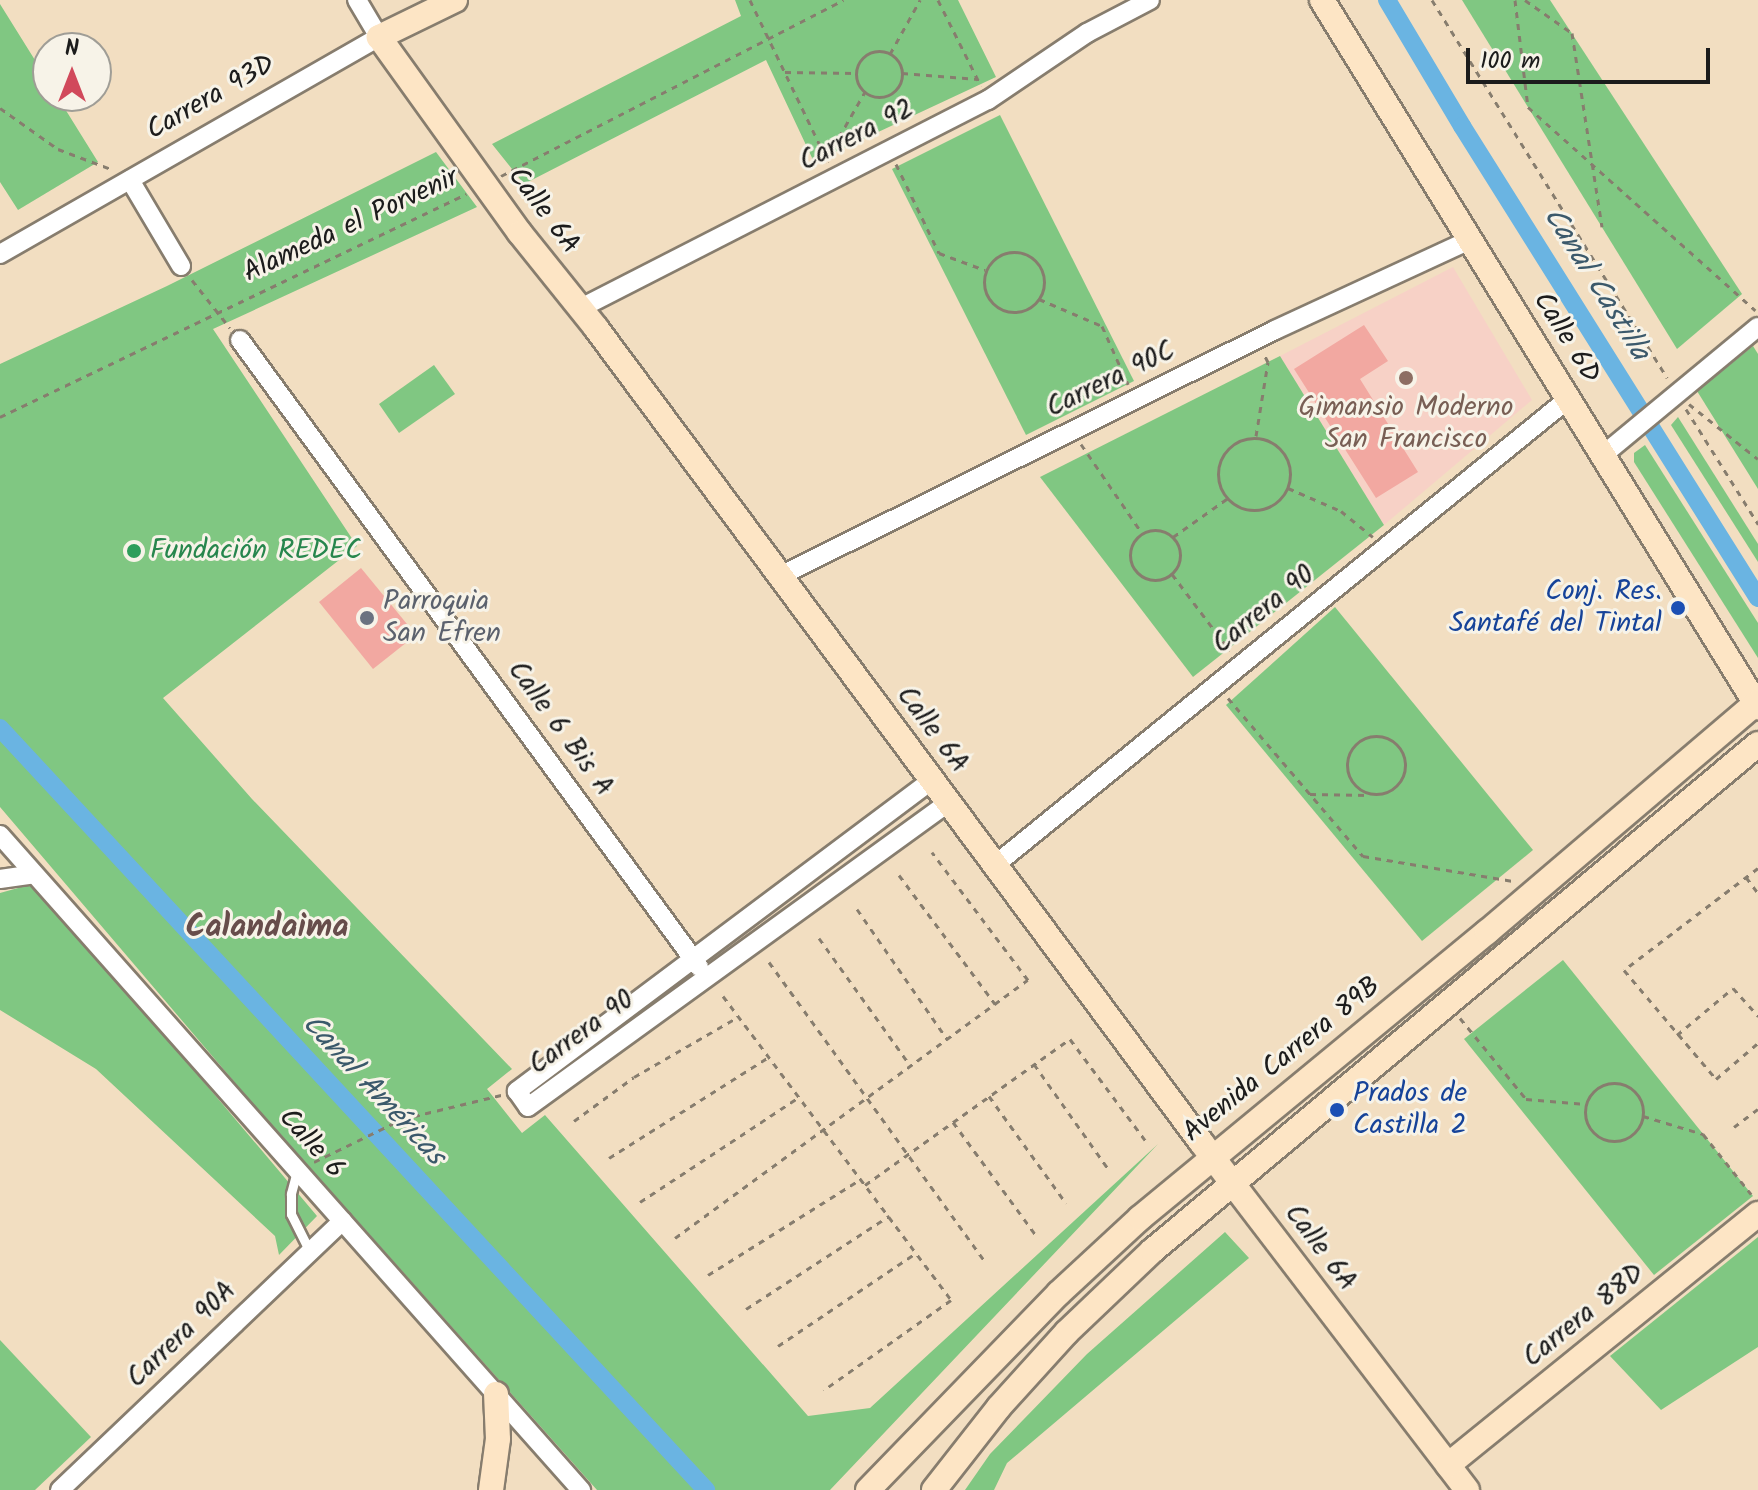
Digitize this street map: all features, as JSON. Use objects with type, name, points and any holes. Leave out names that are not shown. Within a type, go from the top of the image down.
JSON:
[{"type":"street","name":"Calle 6A","points":[[357,0],[379,37],[485,185],[581,308],[1232,1183],[1467,1490]]},
{"type":"street","name":"Carrera 93D","points":[[0,254],[379,37],[455,0]]},
{"type":"street","name":"Carrera 92","points":[[581,308],[988,100],[1087,33],[1150,0]]},
{"type":"street","name":"Calle 6D","points":[[1322,0],[1757,704]]},
{"type":"street","points":[[130,180],[181,266]]},
{"type":"street","name":"Carrera 90C","points":[[780,576],[1257,339],[1470,240]]},
{"type":"street","points":[[1603,455],[1758,327]]},
{"type":"street","name":"Calle 6 Bis A","points":[[240,340],[707,977]]},
{"type":"street","name":"Carrera 90","points":[[995,865],[1568,399]]},
{"type":"street","name":"Avenida Carrera 89B","points":[[868,1490],[1059,1293],[1212,1156],[1487,932],[1757,704]]},
{"type":"street","points":[[934,1490],[999,1407],[1067,1332],[1152,1251],[1758,744]]},
{"type":"street","name":"Carrera 90","points":[[932,780],[517,1091],[528,1107],[949,802]]},
{"type":"street","name":"Calle 6","points":[[0,835],[581,1490]]},
{"type":"street","points":[[0,879],[34,874]]},
{"type":"street","name":"Carrera 88D","points":[[1448,1465],[1758,1214]]},
{"type":"street","name":"Carrera 90A","points":[[60,1490],[342,1221]]},
{"type":"street","points":[[491,1490],[498,1439],[496,1394]]},
{"type":"lane","points":[[297,1171],[291,1194],[291,1214],[310,1252]]},
{"type":"path","points":[[750,0],[836,179]]},
{"type":"path","name":"Alameda el Porvenir","points":[[0,417],[485,185],[843,0]]},
{"type":"path","points":[[890,54],[920,0]]},
{"type":"path","points":[[938,0],[988,100]]},
{"type":"path","points":[[1432,0],[1673,397],[1758,524]]},
{"type":"path","points":[[1515,0],[1528,107],[1758,312]]},
{"type":"path","points":[[1525,0],[1572,33],[1602,227]]},
{"type":"path","points":[[856,73],[867,54],[890,54]]},
{"type":"path","points":[[890,54],[902,73]]},
{"type":"path","points":[[785,72],[856,73]]},
{"type":"path","points":[[856,73],[865,92]]},
{"type":"path","points":[[902,73],[978,79]]},
{"type":"path","points":[[865,92],[886,96],[897,87],[902,73]]},
{"type":"path","points":[[826,159],[865,92]]},
{"type":"path","points":[[0,108],[58,149],[111,169]]},
{"type":"path","points":[[889,151],[939,253],[985,270]]},
{"type":"path","points":[[1008,252],[1028,255],[1042,270],[1044,280],[1039,299],[1023,311],[1004,311],[995,306],[984,290],[985,270],[998,255],[1008,252]]},
{"type":"path","points":[[198,288],[221,317]]},
{"type":"path","points":[[1039,299],[1102,326],[1135,400]]},
{"type":"path","points":[[1256,436],[1268,362],[1257,339]]},
{"type":"path","points":[[1673,397],[1758,459]]},
{"type":"path","points":[[1073,431],[1142,533]]},
{"type":"path","points":[[1256,436],[1277,446],[1285,454],[1291,476],[1288,488],[1281,498],[1261,509],[1238,506],[1221,488],[1219,465],[1233,445],[1256,436]]},
{"type":"path","points":[[1288,488],[1341,511],[1372,535],[1382,550]]},
{"type":"path","points":[[1173,537],[1228,498]]},
{"type":"path","points":[[1158,529],[1179,544],[1180,560],[1172,574],[1148,579],[1135,569],[1132,545],[1142,533],[1158,529]]},
{"type":"path","points":[[1172,574],[1241,665]]},
{"type":"path","points":[[1223,691],[1363,856],[1513,881]]},
{"type":"path","points":[[1310,794],[1373,795],[1391,791],[1404,776],[1406,767],[1401,749],[1385,737],[1365,738],[1350,751],[1347,760],[1350,779],[1364,792],[1373,795]]},
{"type":"path","points":[[675,1238],[1028,980],[932,852]]},
{"type":"path","points":[[1758,868],[1624,970],[1716,1079],[1758,1043]]},
{"type":"path","points":[[899,875],[995,1004]]},
{"type":"path","points":[[1746,877],[1758,893]]},
{"type":"path","points":[[857,909],[947,1039]]},
{"type":"path","points":[[819,938],[910,1066]]},
{"type":"path","points":[[769,962],[985,1262]]},
{"type":"path","points":[[1677,1035],[1733,988],[1758,1016]]},
{"type":"path","points":[[723,996],[951,1300],[824,1390]]},
{"type":"path","points":[[574,1121],[634,1077],[738,1017]]},
{"type":"path","points":[[1459,1017],[1526,1099],[1586,1104]]},
{"type":"path","points":[[865,1185],[1070,1039],[1145,1140]]},
{"type":"path","points":[[609,1158],[769,1057]]},
{"type":"path","points":[[1034,1064],[1109,1170]]},
{"type":"path","points":[[1615,1083],[1624,1085],[1639,1097],[1643,1116],[1634,1133],[1617,1141],[1608,1141],[1592,1131],[1584,1114],[1586,1104],[1596,1089],[1615,1083]]},
{"type":"path","points":[[297,1171],[402,1119],[517,1091]]},
{"type":"path","points":[[989,1096],[1066,1203]]},
{"type":"path","points":[[640,1202],[799,1097]]},
{"type":"path","points":[[1734,1127],[1758,1109]]},
{"type":"path","points":[[1643,1116],[1703,1134],[1758,1202]]},
{"type":"path","points":[[953,1122],[1035,1234]]},
{"type":"path","points":[[708,1275],[861,1179]]},
{"type":"path","points":[[746,1309],[889,1216]]},
{"type":"path","points":[[778,1346],[916,1253]]},
{"type":"shaded area","name":"Gimansio Moderno San Francisco","points":[[1453,267],[1532,400],[1384,525],[1280,356]]},
{"type":"green space","points":[[735,0],[958,0],[996,77],[814,162],[766,60],[524,184],[492,144],[741,16]]},
{"type":"green space","points":[[1462,0],[1550,0],[1742,294],[1677,349]]},
{"type":"green space","points":[[0,4],[32,55],[32,112],[67,112],[98,162],[18,210],[0,182]]},
{"type":"green space","points":[[1000,115],[1134,381],[1026,435],[892,169]]},
{"type":"green space","points":[[436,152],[477,207],[213,329],[357,546],[163,698],[252,799],[512,1069],[487,1089],[522,1133],[545,1115],[808,1416],[870,1408],[1158,1144],[830,1490],[597,1490],[248,1098],[0,807],[0,364],[167,286]]},
{"type":"green space","points":[[1753,346],[1758,354],[1758,489],[1697,391]]},
{"type":"green space","points":[[1280,356],[1384,525],[1193,677],[1040,477]]},
{"type":"green space","points":[[434,365],[455,394],[399,433],[379,404]]},
{"type":"green space","points":[[1678,417],[1758,544],[1758,562],[1671,425]]},
{"type":"green space","points":[[1645,445],[1758,623],[1758,658],[1634,462],[1634,453]]},
{"type":"green space","points":[[1335,607],[1533,850],[1422,941],[1226,705]]},
{"type":"green space","points":[[36,883],[317,1216],[279,1255],[275,1236],[96,1069],[0,1010],[0,893]]},
{"type":"green space","points":[[1563,960],[1753,1196],[1654,1275],[1464,1039]]},
{"type":"green space","points":[[1225,1232],[1249,1258],[1007,1463],[994,1490],[965,1490],[990,1454],[1087,1354]]},
{"type":"green space","points":[[1758,1237],[1758,1347],[1661,1410],[1610,1356]]},
{"type":"green space","points":[[0,1340],[91,1437],[35,1490],[0,1490]]},
{"type":"building","points":[[1364,325],[1388,361],[1360,379],[1418,472],[1376,498],[1294,369]]},
{"type":"building","name":"Parroquia San Efren","points":[[361,568],[416,635],[373,669],[319,602]]},
{"type":"waterway","name":"Canal Castilla","points":[[1387,0],[1462,126],[1758,598]]},
{"type":"waterway","name":"Canal Américas","points":[[0,728],[706,1490]]},
{"type":"place","name":"Gimansio Moderno San Francisco","points":[[1406,378]]},
{"type":"place","name":"Fundación REDEC","points":[[134,551]]},
{"type":"place","name":"Conj. Res. Santafé del Tintal","points":[[1678,608]]},
{"type":"place","name":"Parroquia San Efren","points":[[367,618]]},
{"type":"place","name":"Prados de Castilla 2","points":[[1337,1110]]},
{"type":"district","name":"Calandaima","points":[[267,928]]}]
